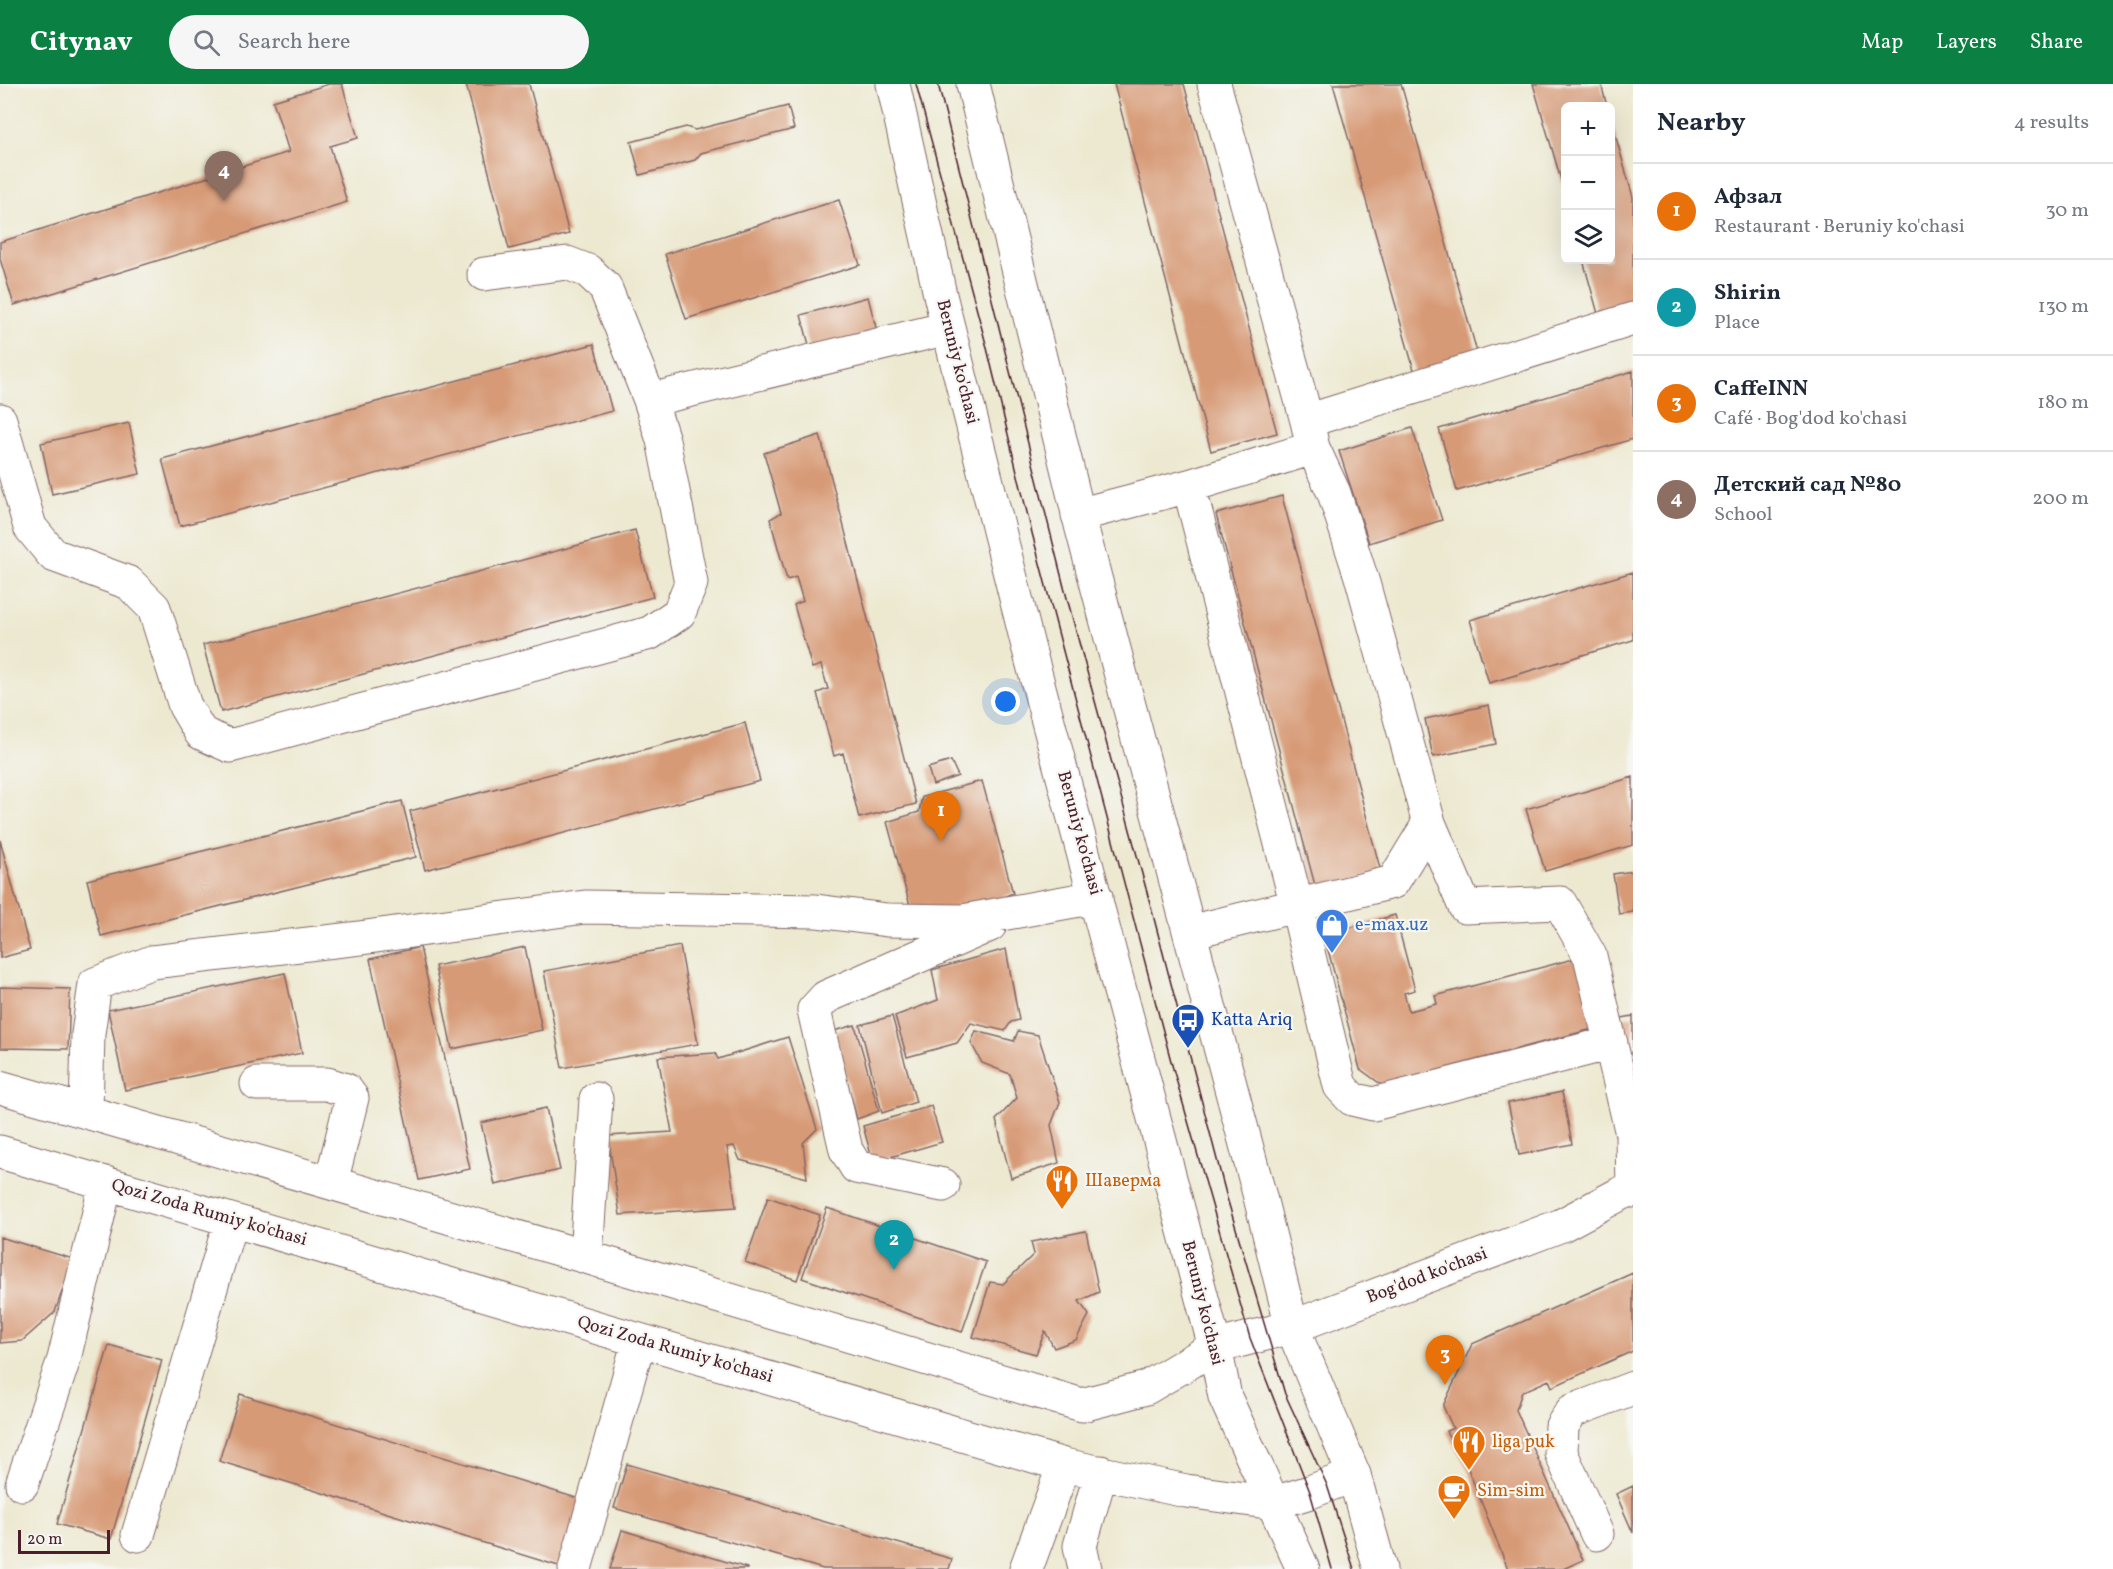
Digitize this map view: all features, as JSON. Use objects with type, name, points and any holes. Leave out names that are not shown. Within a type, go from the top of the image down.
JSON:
[{"type":"street","name":"Beruniy ko'chasi","points":[[893,84],[948,328],[1025,634],[1215,1347],[1225,1397],[1303,1569]]},
{"type":"street","points":[[973,84],[1078,515],[1260,1197],[1292,1327],[1354,1475],[1380,1569]]},
{"type":"street","points":[[1214,84],[1310,435],[1334,493],[1363,583],[1429,823],[1465,907],[1560,903],[1590,956],[1632,1134],[1633,1189]]},
{"type":"street","points":[[0,420],[30,527],[53,555],[129,584],[154,608],[185,706],[201,733],[230,746],[650,633],[679,613],[691,583],[663,440],[650,400],[605,287],[588,271],[567,263],[484,274]]},
{"type":"street","points":[[1078,515],[1189,486],[1310,435],[1633,319]]},
{"type":"street","points":[[650,400],[948,328]]},
{"type":"street","points":[[1189,486],[1297,906],[1340,1086],[1352,1099],[1373,1104],[1611,1043]]},
{"type":"street","points":[[1190,932],[1393,882],[1429,823]]},
{"type":"street","points":[[86,1112],[88,1034],[95,984],[152,962],[360,938],[585,907],[816,910],[887,920],[963,921],[1096,897]]},
{"type":"street","points":[[943,1185],[856,1167],[846,1150],[814,1010],[826,996],[1027,909]]},
{"type":"street","points":[[257,1084],[327,1084],[346,1090],[352,1098],[331,1183]]},
{"type":"street","points":[[0,1087],[586,1257],[1082,1405],[1146,1388],[1215,1347]]},
{"type":"street","points":[[586,1257],[596,1099]]},
{"type":"street","name":"Qozi Zoda Rumiy ko'chasi","points":[[0,1152],[1064,1465],[1186,1491],[1274,1503],[1354,1475]]},
{"type":"street","points":[[22,1484],[64,1359],[106,1183]]},
{"type":"street","name":"Bog'dod ko'chasi","points":[[1215,1347],[1292,1327],[1562,1225],[1633,1189]]},
{"type":"street","points":[[138,1536],[231,1220]]},
{"type":"street","points":[[575,1569],[639,1340]]},
{"type":"street","points":[[1597,1534],[1561,1453],[1562,1426],[1572,1411],[1633,1388]]},
{"type":"street","points":[[1026,1569],[1064,1465]]},
{"type":"street","points":[[1085,1569],[1080,1546],[1101,1472]]},
{"type":"building","points":[[329,84],[342,84],[358,138],[330,146],[347,202],[14,305],[0,259],[0,242],[289,152],[273,101]]},
{"type":"building","points":[[466,84],[529,84],[569,234],[509,249]]},
{"type":"building","points":[[1114,84],[1184,84],[1277,433],[1211,451]]},
{"type":"building","points":[[1333,84],[1401,84],[1479,359],[1416,377]]},
{"type":"building","points":[[1533,84],[1601,84],[1606,102],[1561,102],[1561,180]]},
{"type":"building","points":[[788,106],[794,129],[701,153],[695,160],[640,175],[631,142],[686,127],[695,130]]},
{"type":"building","points":[[1615,134],[1633,197],[1633,311],[1600,321],[1584,264],[1615,264]]},
{"type":"building","points":[[839,200],[860,265],[686,319],[665,254]]},
{"type":"building","points":[[868,297],[879,339],[812,356],[801,315]]},
{"type":"building","points":[[594,344],[612,411],[180,526],[162,459]]},
{"type":"building","points":[[1633,371],[1633,439],[1457,491],[1439,429]]},
{"type":"building","points":[[129,423],[140,474],[52,494],[41,443]]},
{"type":"building","points":[[1412,428],[1442,520],[1369,543],[1339,451]]},
{"type":"building","points":[[820,435],[916,804],[859,818],[843,753],[834,756],[817,693],[828,689],[821,665],[812,668],[794,605],[803,601],[796,577],[787,580],[770,519],[781,513],[764,453]]},
{"type":"building","points":[[1282,496],[1381,872],[1316,889],[1216,514]]},
{"type":"building","points":[[635,530],[653,597],[221,712],[203,645]]},
{"type":"building","points":[[1633,572],[1633,640],[1489,683],[1470,620]]},
{"type":"building","points":[[1489,705],[1496,744],[1433,757],[1425,719]]},
{"type":"building","points":[[745,723],[760,781],[425,870],[410,811]]},
{"type":"building","points":[[951,761],[958,776],[933,785],[928,768]]},
{"type":"building","points":[[1633,777],[1633,845],[1545,871],[1526,809]]},
{"type":"building","points":[[982,781],[1013,893],[991,902],[914,920],[887,822],[919,812],[922,797]]},
{"type":"building","points":[[402,801],[416,857],[101,936],[87,880]]},
{"type":"building","points":[[0,840],[30,950],[0,958]]},
{"type":"building","points":[[1633,871],[1633,912],[1619,914],[1613,874]]},
{"type":"building","points":[[1395,915],[1415,990],[1404,993],[1409,1011],[1437,1004],[1435,996],[1577,958],[1596,1028],[1382,1085],[1360,1069],[1324,935]]},
{"type":"building","points":[[680,946],[698,1044],[562,1068],[544,971]]},
{"type":"building","points":[[420,947],[470,1169],[419,1180],[370,959]]},
{"type":"building","points":[[525,947],[542,1030],[452,1049],[435,966]]},
{"type":"building","points":[[1006,949],[1019,1020],[1011,1022],[1005,1031],[971,1023],[957,1043],[907,1057],[895,1016],[938,1000],[932,970]]},
{"type":"building","points":[[285,973],[302,1053],[125,1090],[108,1010]]},
{"type":"building","points":[[0,987],[70,989],[68,1049],[0,1048]]},
{"type":"building","points":[[892,1016],[916,1102],[882,1113],[860,1025]]},
{"type":"building","points":[[1633,1016],[1633,1068],[1616,1019]]},
{"type":"building","points":[[855,1025],[879,1111],[857,1119],[834,1031]]},
{"type":"building","points":[[976,1031],[1014,1041],[1018,1031],[1038,1035],[1060,1102],[1051,1125],[1059,1163],[1011,1178],[996,1120],[1017,1098],[1010,1074],[982,1063],[971,1043]]},
{"type":"building","points":[[788,1037],[817,1129],[803,1143],[807,1178],[740,1160],[734,1146],[727,1147],[736,1207],[620,1215],[608,1136],[672,1132],[658,1057],[715,1053],[718,1059]]},
{"type":"building","points":[[1562,1092],[1572,1144],[1519,1155],[1508,1103]]},
{"type":"building","points":[[931,1106],[942,1142],[873,1162],[863,1126]]},
{"type":"building","points":[[546,1108],[560,1170],[495,1185],[481,1123]]},
{"type":"building","points":[[768,1197],[820,1215],[797,1280],[745,1262]]},
{"type":"building","points":[[827,1208],[986,1262],[962,1332],[802,1278]]},
{"type":"building","points":[[1086,1231],[1099,1292],[1079,1301],[1089,1315],[1076,1340],[1054,1348],[1045,1331],[1036,1354],[973,1337],[990,1282],[1003,1284],[1034,1254],[1031,1242]]},
{"type":"building","points":[[0,1237],[73,1259],[55,1312],[22,1341],[0,1343]]},
{"type":"building","points":[[1633,1273],[1633,1351],[1552,1387],[1549,1380],[1522,1392],[1516,1410],[1583,1560],[1563,1569],[1508,1569],[1469,1471],[1446,1431],[1453,1428],[1443,1406],[1472,1344]]},
{"type":"building","points":[[109,1345],[162,1360],[111,1539],[57,1524]]},
{"type":"building","points":[[240,1394],[586,1501],[565,1568],[219,1461]]},
{"type":"building","points":[[627,1464],[952,1559],[949,1569],[823,1569],[614,1508]]},
{"type":"building","points":[[1633,1486],[1633,1533],[1616,1494]]},
{"type":"building","points":[[622,1530],[747,1568],[747,1569],[610,1569]]},
{"type":"tram line","points":[[916,84],[986,344],[1032,533],[1172,1065],[1250,1338],[1310,1492],[1332,1569]]},
{"type":"tram line","points":[[938,84],[1064,587],[1227,1198],[1285,1394],[1327,1485],[1354,1569]]},
{"type":"place","name":"Детский сад №80","points":[[224,201]]},
{"type":"place","name":"Афзал","points":[[941,841]]},
{"type":"place","name":"e-max.uz","points":[[1332,954]]},
{"type":"place","name":"Katta Ariq","points":[[1188,1049]]},
{"type":"place","name":"Шаверма","points":[[1062,1210]]},
{"type":"place","name":"Shirin","points":[[894,1270]]},
{"type":"place","name":"CaffeINN","points":[[1445,1385]]},
{"type":"place","name":"liga puk","points":[[1469,1471]]},
{"type":"place","name":"Sim-sim","points":[[1454,1520]]}]
